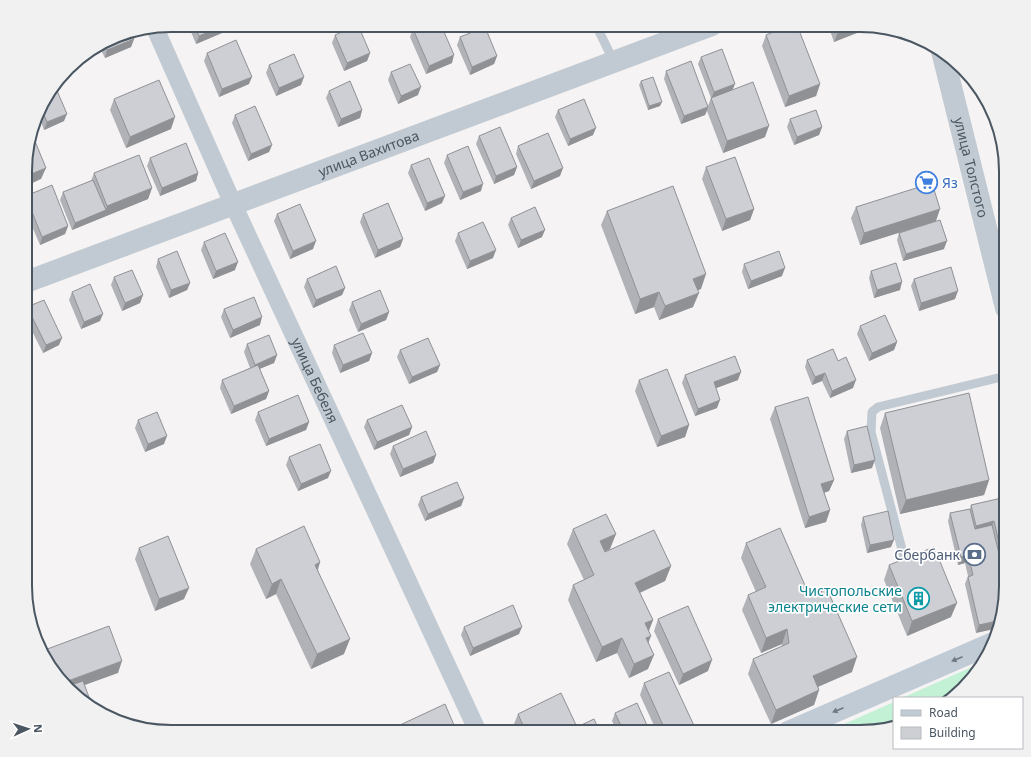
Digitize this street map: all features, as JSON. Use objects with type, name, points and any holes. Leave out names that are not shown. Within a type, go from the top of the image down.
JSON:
[{"type":"main road","points":[[804,725],[984,647]]},
{"type":"street","name":"улица Вахитова","points":[[32,280],[693,32]]},
{"type":"street","name":"улица Бебеля","points":[[157,33],[233,204],[475,725]]},
{"type":"street","name":"улица Толстого","points":[[945,61],[999,265]]},
{"type":"lane","points":[[599,32],[614,62]]},
{"type":"lane","points":[[904,557],[871,432],[872,412],[878,408],[999,378]]},
{"type":"green space","points":[[973,666],[965,678],[944,697],[904,697]]},
{"type":"green space","points":[[893,702],[893,721],[878,724],[842,725]]},
{"type":"building","points":[[197,32],[208,32],[199,36]]},
{"type":"building","points":[[342,32],[361,32],[370,53],[347,63],[335,35]]},
{"type":"building","points":[[414,32],[444,32],[454,55],[429,66]]},
{"type":"building","points":[[472,32],[487,32],[497,56],[472,67],[460,37]]},
{"type":"building","points":[[774,32],[800,32],[820,84],[789,96],[766,35]]},
{"type":"building","points":[[133,37],[134,39],[107,50],[106,48],[109,46],[126,39]]},
{"type":"building","points":[[236,40],[252,77],[222,89],[207,53]]},
{"type":"building","points":[[722,49],[735,84],[714,92],[701,57]]},
{"type":"building","points":[[294,54],[304,77],[279,88],[269,65]]},
{"type":"building","points":[[691,61],[708,107],[684,116],[666,71]]},
{"type":"building","points":[[410,64],[421,87],[401,96],[391,72]]},
{"type":"building","points":[[653,77],[662,102],[649,106],[641,81]]},
{"type":"building","points":[[159,80],[175,117],[130,137],[114,99]]},
{"type":"building","points":[[350,81],[362,110],[341,119],[329,91]]},
{"type":"building","points":[[753,82],[769,126],[727,141],[711,98]]},
{"type":"building","points":[[57,91],[67,114],[47,122],[44,116]]},
{"type":"building","points":[[584,99],[596,128],[570,139],[558,110]]},
{"type":"building","points":[[255,106],[272,145],[251,154],[235,115]]},
{"type":"building","points":[[816,110],[822,127],[797,137],[790,119]]},
{"type":"building","points":[[500,127],[517,167],[496,176],[479,136]]},
{"type":"building","points":[[548,133],[563,168],[534,181],[518,146]]},
{"type":"building","points":[[35,142],[46,168],[32,174],[33,153]]},
{"type":"building","points":[[186,143],[198,173],[162,188],[150,158]]},
{"type":"building","points":[[468,146],[483,184],[463,192],[447,155]]},
{"type":"building","points":[[139,155],[152,188],[107,206],[94,173]]},
{"type":"building","points":[[735,157],[754,209],[726,219],[706,167]]},
{"type":"building","points":[[429,158],[445,196],[427,203],[411,165]]},
{"type":"building","points":[[93,180],[106,210],[75,223],[63,192]]},
{"type":"building","points":[[932,183],[940,209],[864,233],[856,207]]},
{"type":"building","points":[[52,185],[68,226],[42,237],[32,212],[32,193]]},
{"type":"building","points":[[673,186],[706,274],[693,279],[699,293],[665,306],[659,292],[640,299],[607,211]]},
{"type":"building","points":[[388,203],[403,239],[378,250],[363,214]]},
{"type":"building","points":[[300,204],[316,241],[293,251],[277,214]]},
{"type":"building","points":[[535,207],[545,230],[521,240],[511,218]]},
{"type":"building","points":[[940,220],[947,241],[906,254],[899,233]]},
{"type":"building","points":[[483,222],[496,250],[470,261],[458,233]]},
{"type":"building","points":[[225,233],[238,262],[216,271],[204,242]]},
{"type":"building","points":[[177,251],[190,283],[171,290],[158,259]]},
{"type":"building","points":[[779,251],[785,268],[751,281],[744,264]]},
{"type":"building","points":[[896,263],[902,282],[877,290],[871,271]]},
{"type":"building","points":[[336,266],[345,288],[316,300],[307,279]]},
{"type":"building","points":[[951,267],[958,291],[921,303],[914,279]]},
{"type":"building","points":[[132,270],[143,295],[125,303],[114,277]]},
{"type":"building","points":[[90,284],[103,314],[84,322],[72,292]]},
{"type":"building","points":[[380,290],[389,312],[361,324],[352,302]]},
{"type":"building","points":[[254,297],[262,317],[233,330],[224,309]]},
{"type":"building","points":[[44,300],[62,338],[46,345],[32,317],[32,305]]},
{"type":"building","points":[[885,315],[897,342],[872,353],[860,326]]},
{"type":"building","points":[[363,333],[372,353],[343,365],[334,345]]},
{"type":"building","points":[[269,335],[277,355],[255,365],[247,344]]},
{"type":"building","points":[[428,338],[440,365],[412,377],[400,350]]},
{"type":"building","points":[[833,349],[838,361],[846,357],[856,380],[832,391],[825,373],[815,377],[807,360]]},
{"type":"building","points":[[735,356],[741,372],[714,382],[720,400],[698,409],[685,375]]},
{"type":"building","points":[[258,365],[269,391],[234,406],[222,380]]},
{"type":"building","points":[[667,369],[689,425],[661,436],[639,380]]},
{"type":"building","points":[[969,393],[989,480],[906,500],[885,413]]},
{"type":"building","points":[[298,395],[309,422],[269,439],[258,412]]},
{"type":"building","points":[[808,397],[834,480],[821,484],[830,510],[809,517],[775,407]]},
{"type":"building","points":[[402,405],[412,427],[377,442],[367,420]]},
{"type":"building","points":[[157,412],[167,436],[148,444],[138,420]]},
{"type":"building","points":[[867,426],[875,460],[854,465],[847,431]]},
{"type":"building","points":[[426,431],[436,455],[403,469],[393,446]]},
{"type":"building","points":[[320,444],[331,471],[301,484],[289,457]]},
{"type":"building","points":[[457,482],[464,498],[428,514],[421,497]]},
{"type":"building","points":[[999,499],[999,543],[994,521],[976,526],[971,505]]},
{"type":"building","points":[[970,509],[975,529],[992,525],[999,554],[999,595],[994,622],[979,625],[968,577],[973,575],[968,555],[961,557],[950,513]]},
{"type":"building","points":[[888,511],[894,540],[870,545],[863,517]]},
{"type":"building","points":[[606,514],[616,534],[600,541],[605,552],[654,530],[671,566],[635,583],[653,620],[645,623],[651,636],[646,638],[654,655],[634,664],[622,638],[602,647],[573,585],[594,575],[573,529]]},
{"type":"building","points":[[304,526],[320,562],[315,565],[350,639],[317,654],[281,579],[272,584],[256,549]]},
{"type":"building","points":[[780,528],[810,597],[827,589],[857,657],[813,676],[819,690],[776,710],[753,659],[789,643],[787,629],[766,638],[748,595],[766,587],[746,543]]},
{"type":"building","points":[[168,536],[189,588],[159,599],[139,548]]},
{"type":"building","name":"Чистопольские электрические сети","points":[[934,547],[957,603],[912,621],[889,565]]},
{"type":"building","points":[[513,605],[522,627],[473,648],[464,627]]},
{"type":"building","points":[[688,606],[712,660],[683,674],[658,619]]},
{"type":"building","points":[[109,626],[122,661],[70,680],[55,663],[47,649]]},
{"type":"building","points":[[669,672],[694,725],[663,725],[644,683]]},
{"type":"building","points":[[83,681],[89,698],[86,696],[73,684]]},
{"type":"building","points":[[561,693],[576,725],[523,725],[518,714]]},
{"type":"building","points":[[637,703],[647,725],[621,725],[615,713]]},
{"type":"building","points":[[445,704],[454,725],[400,725]]},
{"type":"building","points":[[594,719],[597,725],[581,725]]},
{"type":"place","name":"Яз","points":[[926,183]]},
{"type":"place","name":"Сбербанк","points":[[975,555]]},
{"type":"place","name":"Чистопольские электрические сети","points":[[918,599]]}]
